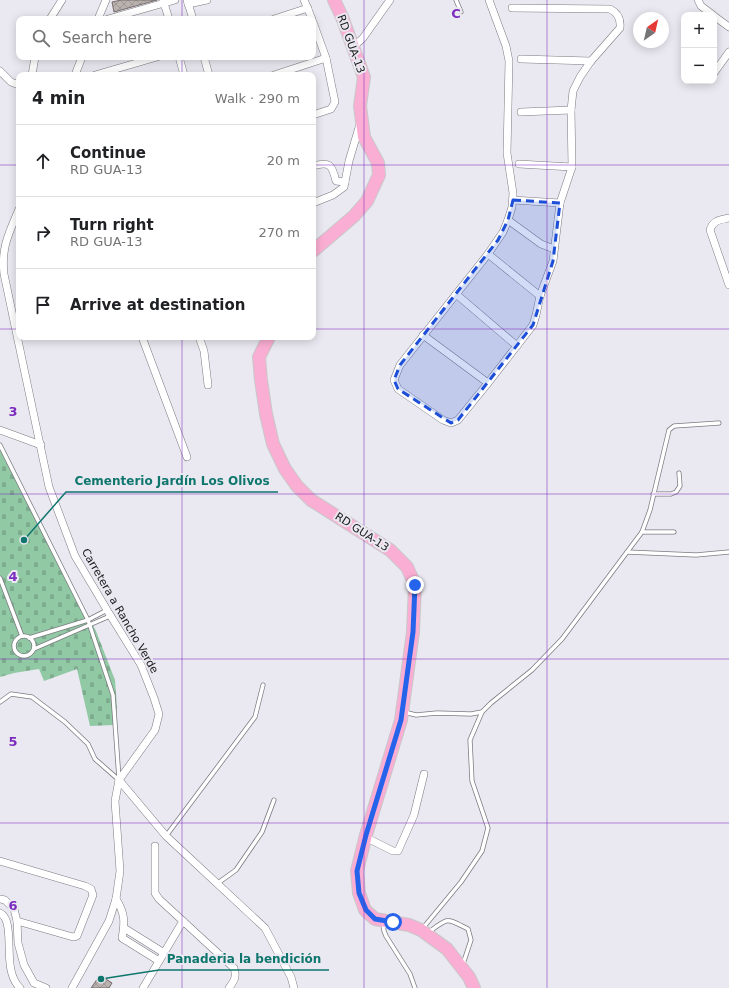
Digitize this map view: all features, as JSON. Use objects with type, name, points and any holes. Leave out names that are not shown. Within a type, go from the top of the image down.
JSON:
[{"type":"main road","name":"RD GUA-13","points":[[316,248],[354,216],[367,201],[379,175],[378,163],[364,137],[361,119],[360,106],[364,77],[352,48],[342,17],[334,0]]},
{"type":"main road","name":"RD GUA-13","points":[[268,340],[260,357],[261,380],[266,414],[273,444],[285,469],[297,486],[311,500],[390,550],[407,567],[415,585],[413,632],[402,711],[386,772],[365,837],[357,871],[359,893],[366,910],[375,919],[409,925],[424,932],[447,948],[469,977],[474,988]]},
{"type":"street","points":[[52,16],[62,0]]},
{"type":"street","points":[[99,16],[106,0]]},
{"type":"street","points":[[115,16],[175,0]]},
{"type":"street","points":[[192,16],[188,2],[207,0]]},
{"type":"street","points":[[304,0],[311,16]]},
{"type":"street","points":[[352,48],[363,38],[390,0]]},
{"type":"street","points":[[489,0],[506,46],[509,61],[507,153],[513,186],[513,200],[503,232],[488,254],[400,365],[394,380],[398,389],[443,420],[451,423],[458,420],[533,325],[540,296],[553,261],[560,203],[572,167],[571,110],[573,91],[580,77],[591,61],[620,28],[621,22],[616,12],[610,9],[512,8]]},
{"type":"street","points":[[698,0],[701,6],[709,12]]},
{"type":"street","points":[[164,2],[167,16]]},
{"type":"street","points":[[283,16],[308,8]]},
{"type":"street","points":[[717,18],[729,27]]},
{"type":"street","points":[[316,31],[326,58],[335,102],[329,110],[316,114]]},
{"type":"street","points":[[717,69],[729,52]]},
{"type":"street","points":[[283,72],[326,58]]},
{"type":"street","points":[[521,59],[591,61]]},
{"type":"street","points":[[32,72],[34,60]]},
{"type":"street","points":[[75,72],[81,60]]},
{"type":"street","points":[[105,72],[147,60]]},
{"type":"street","points":[[180,60],[183,72]]},
{"type":"street","points":[[205,60],[208,72]]},
{"type":"street","points":[[0,71],[11,82],[16,84]]},
{"type":"street","points":[[520,112],[571,110]]},
{"type":"street","points":[[316,202],[338,192],[344,187],[349,161],[361,119]]},
{"type":"street","points":[[316,165],[325,163],[332,167],[336,181],[345,182]]},
{"type":"street","points":[[519,164],[572,167]]},
{"type":"street","points":[[513,200],[560,203]]},
{"type":"street","name":"Carretera a Rancho Verde","points":[[16,216],[4,244],[2,260],[16,329]]},
{"type":"street","points":[[729,218],[715,221],[710,230],[729,285]]},
{"type":"street","points":[[508,220],[541,244],[554,249]]},
{"type":"street","points":[[488,254],[540,296]]},
{"type":"street","points":[[456,294],[517,346]]},
{"type":"street","points":[[423,335],[488,383]]},
{"type":"street","name":"Carretera a Rancho Verde","points":[[18,340],[49,487],[75,556],[108,613],[141,665],[160,714],[155,730],[119,780],[116,801],[120,871],[116,899],[109,921],[72,988]]},
{"type":"street","points":[[143,340],[187,457]]},
{"type":"street","points":[[200,340],[204,351],[208,385]]},
{"type":"street","points":[[0,430],[41,445]]},
{"type":"street","points":[[365,837],[393,851],[398,851],[414,815],[424,774]]},
{"type":"street","points":[[119,780],[166,836],[265,928],[291,977],[294,988]]},
{"type":"street","points":[[155,846],[155,893],[159,899],[234,968],[236,974],[230,988]]},
{"type":"street","points":[[0,861],[85,886],[91,889],[93,895],[77,936],[72,937],[17,921]]},
{"type":"street","points":[[0,899],[4,900],[14,909],[17,921],[18,943],[24,965],[34,982],[46,988]]},
{"type":"street","points":[[116,899],[123,910],[124,928],[122,938],[159,961]]},
{"type":"street","points":[[0,913],[3,914],[7,922],[9,954],[12,970],[17,985],[20,988]]},
{"type":"street","points":[[143,988],[183,921]]},
{"type":"street","points":[[124,928],[164,952]]},
{"type":"lane","points":[[456,0],[461,12]]},
{"type":"lane","points":[[424,932],[482,851],[488,828],[472,781],[470,740],[482,712],[532,670],[562,639],[642,532],[650,510],[669,430],[674,426],[719,423]]},
{"type":"lane","points":[[0,445],[90,625],[114,695],[119,780]]},
{"type":"lane","points":[[653,494],[676,492],[680,486],[679,474]]},
{"type":"lane","points":[[642,532],[674,532]]},
{"type":"lane","points":[[627,552],[696,555],[729,552]]},
{"type":"lane","points":[[0,578],[22,636]]},
{"type":"lane","points":[[108,613],[90,625],[34,649],[31,654],[26,656],[21,656],[14,648],[14,643],[22,636],[29,638],[108,613]]},
{"type":"lane","points":[[29,638],[34,644],[34,649]]},
{"type":"lane","points":[[166,836],[255,717],[263,685]]},
{"type":"lane","points":[[0,702],[11,694],[32,696],[65,722],[88,744],[95,759],[119,780]]},
{"type":"lane","points":[[402,711],[416,715],[437,713],[471,714],[482,712]]},
{"type":"lane","points":[[217,883],[236,870],[262,832],[274,800]]},
{"type":"lane","points":[[383,920],[386,936],[410,974],[415,988]]},
{"type":"lane","points":[[424,932],[446,920],[450,920],[468,929],[471,940],[462,968]]},
{"type":"highlighted area","points":[[513,200],[560,203],[553,261],[533,325],[458,420],[451,423],[398,389],[394,380],[400,365],[498,240],[508,220]]},
{"type":"green space","points":[[0,447],[96,631],[115,680],[117,707],[114,725],[90,726],[77,669],[44,681],[39,669],[0,677]]},
{"type":"building","points":[[121,0],[157,0],[114,12],[112,2]]},
{"type":"building","points":[[100,975],[112,983],[109,988],[91,988]]},
{"type":"place","name":"Cementerio Jardín Los Olivos","points":[[24,540]]},
{"type":"place","name":"Panaderia la bendición","points":[[101,979]]},
{"type":"route","points":[[393,922],[375,919],[366,910],[359,893],[357,871],[366,835],[401,720],[413,632],[415,585]]}]
